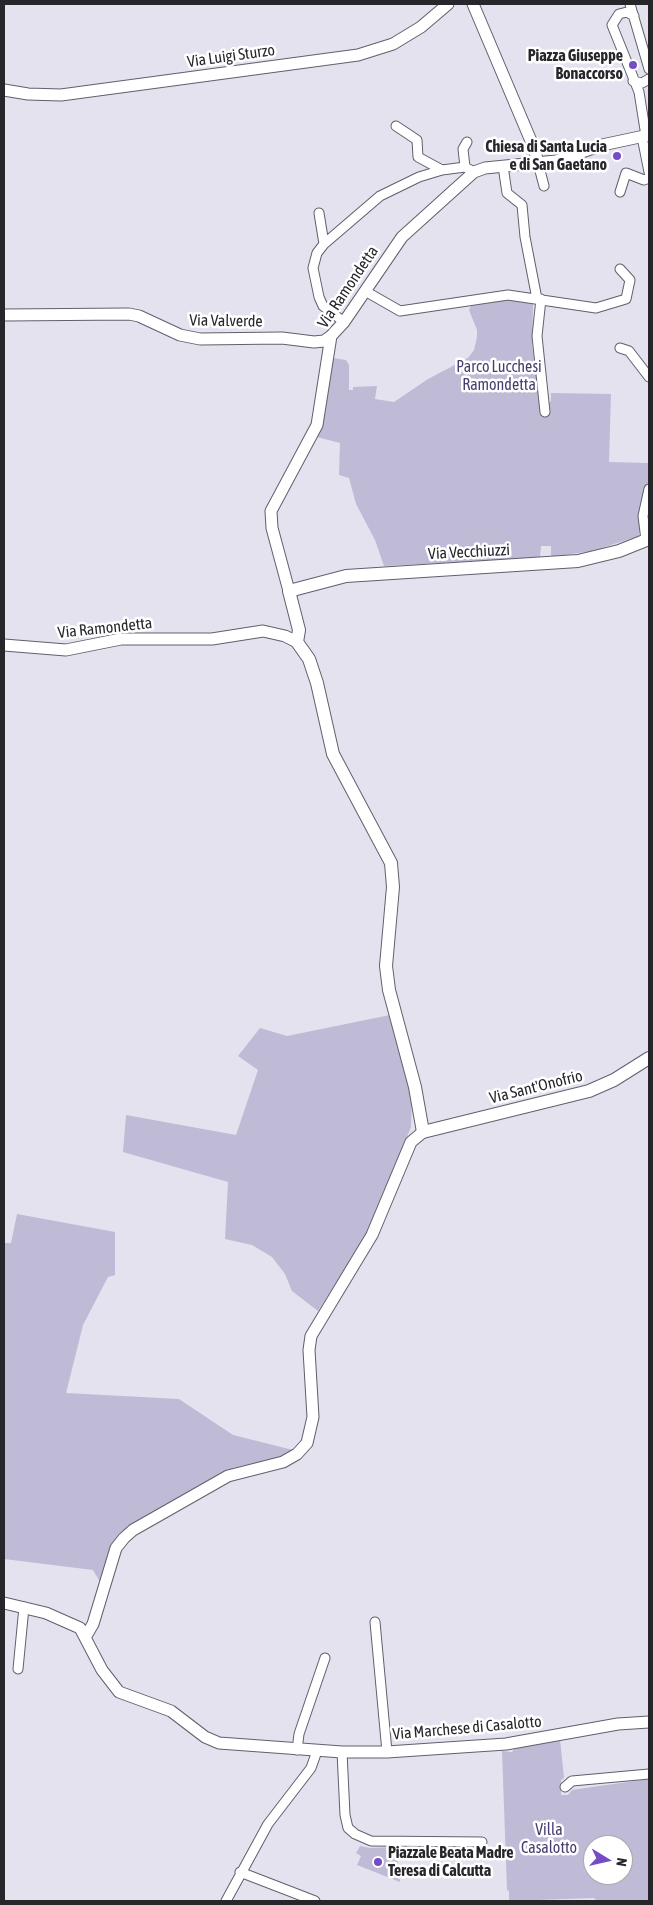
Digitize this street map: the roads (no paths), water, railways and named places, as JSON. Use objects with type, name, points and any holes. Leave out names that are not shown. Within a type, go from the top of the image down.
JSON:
[{"type":"main road","name":"Via Vecchiuzzi","points":[[289,591],[346,576],[578,561],[619,551],[647,539]]},
{"type":"main road","points":[[289,591],[299,630],[297,642],[309,659],[317,683],[334,754],[391,863],[393,887],[388,951],[388,990],[415,1087],[423,1132]]},
{"type":"main road","name":"Via Sant'Onofrio","points":[[423,1132],[588,1091],[614,1080],[649,1058]]},
{"type":"street","name":"Via Luigi Sturzo","points":[[4,90],[28,94],[61,95],[358,55],[392,44],[428,22],[448,4]]},
{"type":"street","points":[[473,4],[534,148],[544,186]]},
{"type":"street","points":[[649,69],[635,28],[634,16],[627,7],[615,18],[612,24],[633,81],[639,92],[649,172]]},
{"type":"street","points":[[633,81],[642,83],[649,79]]},
{"type":"street","points":[[639,92],[649,88]]},
{"type":"street","points":[[396,126],[417,140],[418,156],[442,170]]},
{"type":"street","points":[[344,322],[323,306],[314,260],[324,244],[380,196],[418,177],[442,170],[556,161],[602,145],[646,136]]},
{"type":"street","points":[[467,142],[464,149],[469,169]]},
{"type":"street","points":[[503,166],[507,192],[522,205],[525,236],[539,299],[537,336],[545,412]]},
{"type":"street","name":"Via Ramondetta","points":[[289,591],[272,528],[271,511],[317,425],[331,336],[344,322],[402,237],[469,169]]},
{"type":"street","points":[[620,192],[626,173],[644,180],[649,178]]},
{"type":"street","points":[[320,213],[324,244]]},
{"type":"street","points":[[365,291],[400,311],[508,295],[596,308],[622,302],[626,299],[630,280],[620,269]]},
{"type":"street","name":"Via Valverde","points":[[4,315],[129,314],[139,316],[180,335],[200,339],[282,338],[314,342],[324,341],[331,336]]},
{"type":"street","points":[[620,348],[629,351],[649,377]]},
{"type":"street","points":[[647,539],[643,516],[649,489]]},
{"type":"street","name":"Via Ramondetta","points":[[4,646],[66,650],[120,639],[212,639],[263,631],[285,636],[297,642]]},
{"type":"street","points":[[4,1603],[67,1620],[80,1628],[86,1636],[93,1624],[116,1548],[133,1530],[228,1476],[283,1462],[297,1454],[307,1443],[313,1417],[309,1356],[311,1336],[372,1235],[411,1142],[423,1132]]},
{"type":"street","points":[[18,1669],[24,1607]]},
{"type":"street","points":[[376,1622],[387,1752]]},
{"type":"street","name":"Via Marchese di Casalotto","points":[[86,1636],[102,1670],[118,1692],[171,1711],[205,1737],[219,1743],[297,1750],[387,1752],[506,1744],[618,1724],[649,1722]]},
{"type":"street","points":[[297,1750],[299,1734],[325,1658]]},
{"type":"street","points":[[226,1901],[240,1872],[268,1824],[311,1768],[317,1751]]},
{"type":"street","points":[[342,1752],[345,1815],[348,1828],[355,1834],[371,1841],[482,1842]]},
{"type":"street","points":[[565,1787],[572,1781],[649,1774]]},
{"type":"street","points":[[240,1872],[310,1900]]},
{"type":"place","name":"Piazza Giuseppe Bonaccorso","points":[[633,65]]},
{"type":"place","name":"Chiesa di Santa Lucia e di San Gaetano","points":[[617,156]]},
{"type":"place","name":"Piazzale Beata Madre Teresa di Calcutta","points":[[378,1862]]},
{"type":"park label","name":"Parco Lucchesi Ramondetta","points":[[499,376]]},
{"type":"park label","name":"Villa Casalotto","points":[[549,1839]]}]
